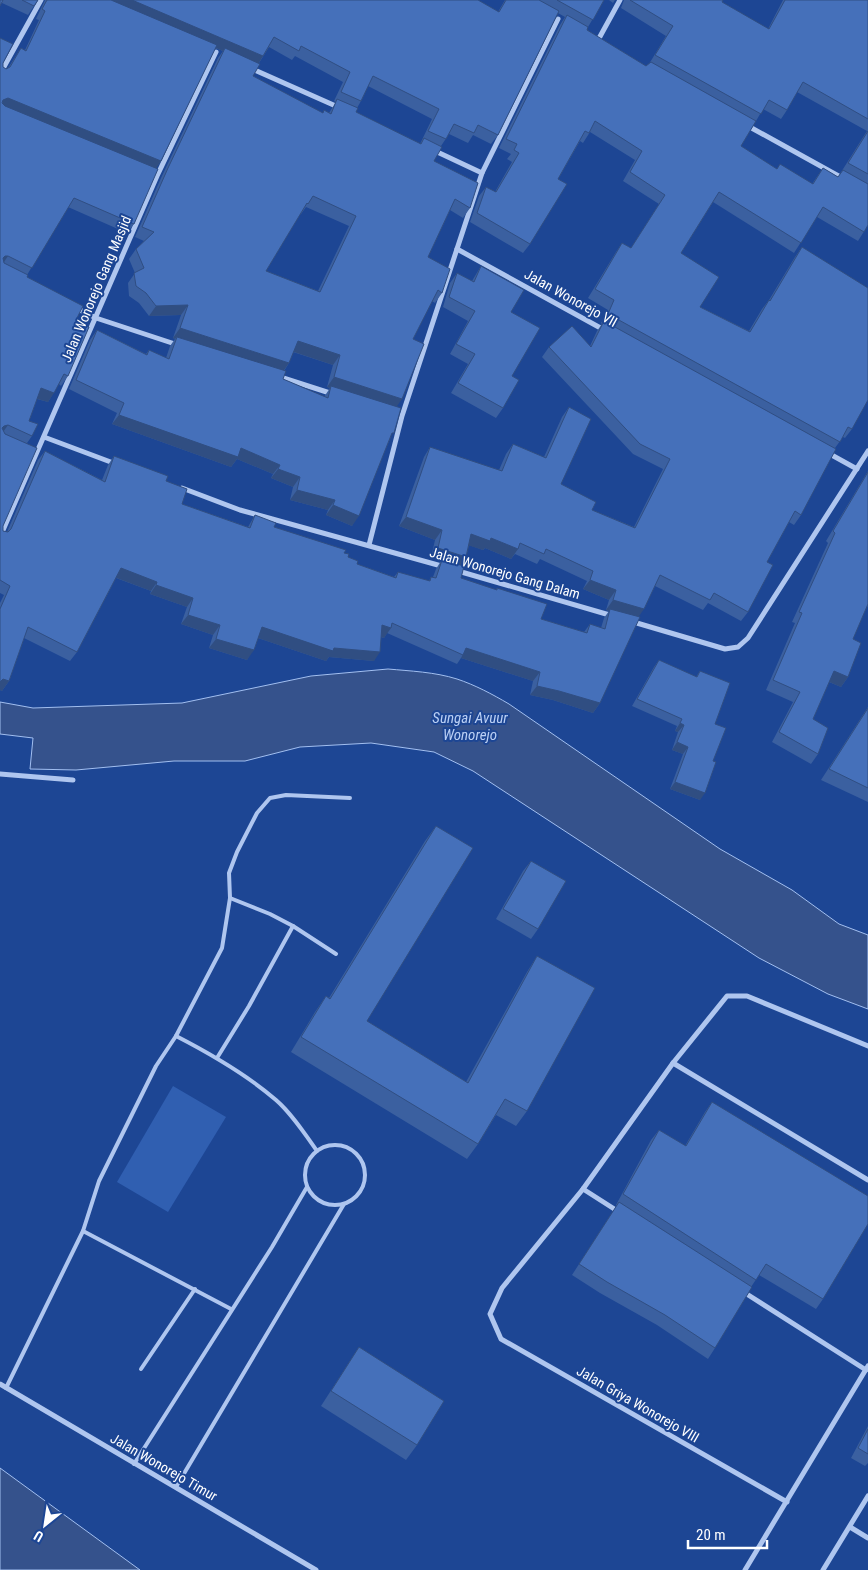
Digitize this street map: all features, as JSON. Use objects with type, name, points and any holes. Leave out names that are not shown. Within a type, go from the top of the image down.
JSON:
[{"type":"street","points":[[0,74],[42,0]]},
{"type":"street","points":[[597,42],[620,0]]},
{"type":"street","points":[[550,14],[566,24]]},
{"type":"street","points":[[369,545],[402,416],[482,173],[558,19]]},
{"type":"street","points":[[589,37],[606,47]]},
{"type":"street","points":[[207,48],[224,56]]},
{"type":"street","name":"Jalan Wonorejo Gang Masjid","points":[[0,537],[156,176],[216,52]]},
{"type":"street","points":[[242,64],[340,108]]},
{"type":"street","points":[[746,124],[850,183]]},
{"type":"street","points":[[429,148],[482,173]]},
{"type":"street","points":[[147,172],[156,176]]},
{"type":"street","name":"Jalan Wonorejo VII","points":[[457,249],[614,335]]},
{"type":"street","points":[[70,305],[96,318],[189,348]]},
{"type":"street","points":[[272,374],[337,395]]},
{"type":"street","points":[[393,413],[402,416]]},
{"type":"street","points":[[44,437],[118,465]]},
{"type":"street","points":[[822,450],[857,469]]},
{"type":"street","name":"Jalan Wonorejo Gang Dalam","points":[[175,485],[240,510],[369,545],[725,649],[738,647],[748,638],[868,451]]},
{"type":"street","points":[[29,452],[36,455]]},
{"type":"street","points":[[0,774],[73,780]]},
{"type":"street","points":[[624,1216],[583,1189],[673,1063],[727,996],[747,996],[759,1000],[868,1046]]},
{"type":"street","points":[[673,1063],[868,1180]]},
{"type":"street","name":"Jalan Griya Wonorejo VIII","points":[[583,1189],[502,1288],[490,1314],[502,1339],[787,1502]]},
{"type":"street","points":[[732,1285],[867,1368],[746,1570]]},
{"type":"street","name":"Jalan Wonorejo Timur","points":[[0,1384],[316,1570]]},
{"type":"street","points":[[823,1570],[868,1496]]},
{"type":"street","points":[[850,1527],[868,1538]]},
{"type":"lane","points":[[6,1388],[83,1231],[99,1181],[156,1066],[176,1036],[222,948],[230,898],[229,874],[257,813],[270,798],[286,795],[350,798]]},
{"type":"lane","points":[[230,898],[270,914],[293,926],[336,954]]},
{"type":"lane","points":[[217,1058],[293,926]]},
{"type":"lane","points":[[176,1036],[217,1058],[277,1101],[302,1129],[317,1151]]},
{"type":"lane","points":[[329,1146],[342,1146],[354,1152],[362,1162],[365,1175],[362,1188],[355,1198],[344,1204],[332,1206],[322,1202],[313,1196],[307,1187],[304,1174],[308,1161],[317,1151],[329,1146]]},
{"type":"lane","points":[[134,1464],[231,1308],[272,1247],[307,1187]]},
{"type":"lane","points":[[176,1487],[344,1204]]},
{"type":"lane","points":[[83,1231],[231,1308]]},
{"type":"lane","points":[[141,1369],[195,1290]]},
{"type":"shaded area","points":[[173,1086],[226,1117],[168,1212],[117,1182]]},
{"type":"water","name":"Sungai Avuur Wonorejo","points":[[388,669],[422,672],[457,679],[509,704],[720,849],[792,890],[839,924],[868,935],[868,1009],[828,994],[759,958],[473,771],[434,752],[371,743],[300,747],[245,761],[174,761],[76,770],[30,769],[33,738],[0,734],[0,702],[33,708],[182,703],[311,676]]},
{"type":"water","points":[[0,1468],[140,1570],[0,1570]]},
{"type":"building","points":[[22,0],[38,0],[34,6]]},
{"type":"building","points":[[47,0],[111,0],[217,45],[161,161],[8,98],[3,100],[2,103],[5,106],[158,169],[134,224],[74,198],[32,268],[8,256],[3,258],[4,263],[28,275],[27,277],[83,306],[76,320],[89,327],[68,376],[64,374],[54,393],[41,388],[29,421],[38,424],[32,436],[8,425],[2,428],[5,434],[37,448],[3,526],[3,531],[8,532],[11,529],[45,451],[105,482],[114,456],[168,476],[166,481],[187,489],[182,504],[250,528],[255,515],[276,523],[274,527],[346,550],[344,553],[349,554],[348,557],[358,561],[357,564],[396,578],[398,572],[430,581],[431,577],[436,578],[442,560],[464,566],[461,578],[547,604],[541,619],[587,633],[590,624],[605,629],[610,609],[640,617],[600,703],[537,686],[540,672],[466,648],[463,655],[392,623],[391,628],[382,625],[380,652],[334,648],[333,651],[262,627],[254,650],[216,639],[220,625],[188,615],[193,598],[156,585],[157,582],[121,568],[77,652],[28,627],[9,681],[3,679],[0,682],[0,609],[10,586],[0,580],[0,38],[13,44],[3,63],[3,67],[6,69],[10,67],[21,48],[26,51],[45,11],[42,9]]},
{"type":"building","points":[[132,0],[478,0],[499,12],[506,0],[539,0],[559,11],[498,135],[478,125],[474,133],[454,124],[446,139],[428,131],[439,109],[373,76],[361,101],[341,92],[350,72],[301,46],[299,51],[274,37],[263,56]]},
{"type":"building","points":[[557,0],[604,0],[593,20]]},
{"type":"building","points":[[630,0],[723,0],[722,2],[769,29],[785,0],[868,0],[868,119],[803,82],[787,110],[769,100],[761,114],[655,55],[673,26]]},
{"type":"building","points":[[567,15],[588,27],[587,30],[646,66],[651,62],[756,121],[741,146],[777,169],[780,164],[813,184],[823,168],[838,177],[843,170],[868,184],[868,225],[864,232],[823,207],[801,243],[719,192],[681,253],[719,277],[700,307],[750,332],[802,247],[868,288],[868,400],[852,429],[848,427],[840,442],[608,314],[614,300],[595,289],[622,243],[631,248],[665,195],[630,172],[642,151],[595,121],[589,133],[585,131],[558,179],[567,184],[530,244],[477,213],[486,187],[496,192],[519,153],[514,150],[517,144],[506,139]]},
{"type":"building","points":[[225,48],[260,64],[253,76],[323,113],[324,110],[331,114],[337,99],[358,108],[356,112],[421,144],[424,138],[442,147],[434,161],[478,183],[470,208],[455,199],[428,257],[450,269],[442,293],[438,290],[413,339],[424,344],[402,399],[334,377],[340,355],[298,341],[289,363],[180,328],[188,305],[156,306],[146,293],[136,286],[134,273],[144,268],[136,249],[154,232],[142,227]],"holes":[[[313,196],[356,216],[320,292],[266,271]]]},
{"type":"building","points":[[868,131],[868,174],[848,163]]},
{"type":"building","points":[[481,266],[524,290],[511,312],[540,328],[512,376],[519,380],[503,408],[458,383],[475,354],[456,344],[475,311],[449,297],[457,273],[474,282]]},
{"type":"building","points":[[604,321],[836,449],[801,515],[795,511],[767,562],[773,565],[748,612],[714,593],[710,600],[660,575],[644,609],[613,600],[616,590],[590,580],[593,571],[546,549],[544,554],[520,543],[518,549],[491,538],[490,541],[471,534],[466,557],[438,548],[442,530],[406,517],[430,447],[502,471],[513,444],[546,458],[569,407],[591,419],[561,484],[596,502],[592,510],[635,528],[670,459],[640,444],[549,347],[572,326],[591,347]]},
{"type":"building","points":[[97,330],[147,355],[149,350],[169,359],[177,337],[286,371],[283,379],[328,398],[331,386],[401,408],[394,433],[392,433],[359,516],[333,505],[335,500],[297,490],[300,477],[278,469],[280,465],[241,448],[238,457],[119,415],[124,403],[76,380]]},
{"type":"building","points":[[868,472],[868,604],[853,639],[861,643],[848,677],[834,671],[813,719],[828,728],[818,754],[779,732],[800,692],[773,680],[802,613],[799,612],[835,533],[833,531]]},
{"type":"building","points":[[659,660],[697,677],[700,671],[730,683],[715,724],[726,728],[713,761],[716,762],[705,793],[675,782],[688,747],[677,742],[684,725],[680,723],[682,719],[637,699]]},
{"type":"building","points":[[868,708],[868,788],[829,769]]},
{"type":"building","points":[[436,826],[473,848],[367,1021],[468,1083],[537,956],[595,988],[527,1111],[505,1099],[478,1144],[301,1037],[326,996],[330,999]]},
{"type":"building","points":[[531,861],[566,881],[538,929],[503,909]]},
{"type":"building","points":[[712,1102],[868,1196],[868,1224],[823,1299],[766,1264],[756,1280],[623,1194],[659,1130],[686,1146]]},
{"type":"building","points":[[619,1202],[752,1287],[715,1348],[665,1315],[579,1264]]},
{"type":"building","points":[[359,1347],[444,1401],[417,1445],[331,1391]]},
{"type":"building","points":[[868,1429],[868,1454],[858,1448]]}]
